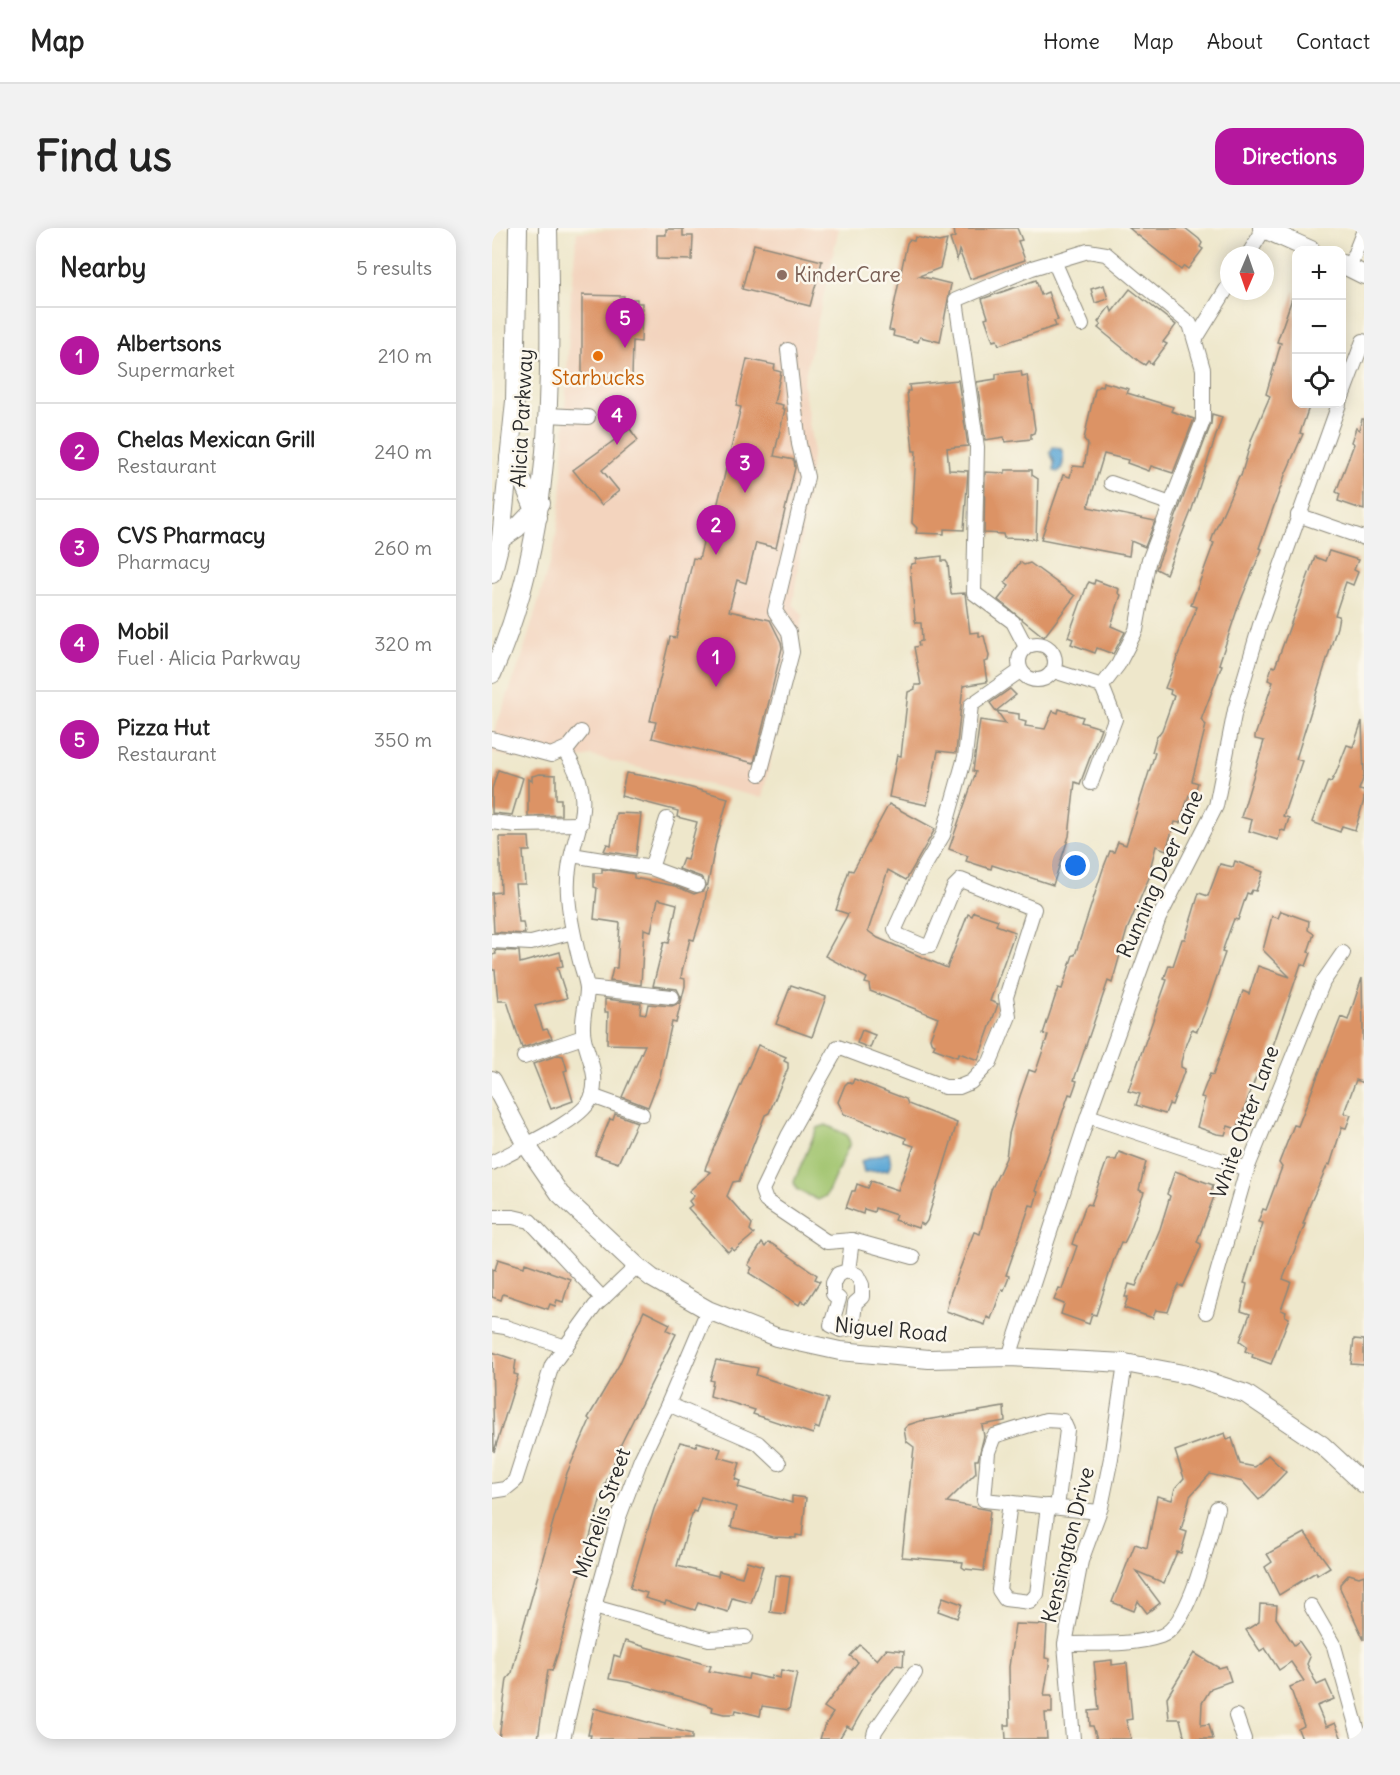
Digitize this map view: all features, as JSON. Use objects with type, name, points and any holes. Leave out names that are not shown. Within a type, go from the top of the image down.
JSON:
[{"type":"main road","name":"Alicia Parkway","points":[[492,574],[501,539],[514,401],[518,228]]},
{"type":"main road","name":"Alicia Parkway","points":[[492,674],[530,566],[538,510],[547,415],[548,228]]},
{"type":"main road","points":[[1263,229],[1302,246]]},
{"type":"main road","points":[[501,539],[538,510],[509,458]]},
{"type":"main road","name":"Niguel Road","points":[[492,1080],[525,1143],[560,1194],[652,1278],[708,1310],[776,1337],[840,1351],[929,1359],[1009,1358],[1125,1363],[1188,1375],[1246,1394],[1322,1445],[1364,1483]]},
{"type":"street","points":[[1253,246],[1263,229]]},
{"type":"street","points":[[1352,269],[1364,230]]},
{"type":"street","points":[[1026,647],[1013,622],[974,593],[977,447],[956,300],[1054,261],[1088,251],[1106,254],[1191,324],[1203,369],[1203,422],[1148,563],[1136,630],[1118,665],[1102,686]]},
{"type":"street","points":[[1054,261],[1082,325]]},
{"type":"street","points":[[1195,340],[1220,300]]},
{"type":"street","points":[[1346,384],[1362,341]]},
{"type":"street","points":[[760,774],[792,652],[789,632],[775,611],[807,477],[799,444],[788,350]]},
{"type":"street","name":"Running Deer Lane","points":[[1009,1358],[1088,1116],[1160,918],[1215,806],[1243,679],[1298,515],[1338,408]]},
{"type":"street","points":[[547,415],[588,417]]},
{"type":"street","points":[[1111,483],[1171,504]]},
{"type":"street","points":[[1298,515],[1364,538]]},
{"type":"street","points":[[1038,644],[1050,649],[1055,660],[1054,671],[1046,679],[1034,681],[1020,670],[1019,658],[1026,647],[1038,644]]},
{"type":"street","points":[[913,1257],[852,1240],[824,1241],[766,1201],[762,1190],[788,1136],[838,1047],[945,1087],[959,1087],[971,1082],[990,1062],[1009,1016],[1006,997],[1034,909],[961,880],[954,887],[930,945],[924,946],[898,935],[895,929],[920,874],[943,835],[965,757],[971,705],[1020,670]]},
{"type":"street","points":[[1054,671],[1102,686]]},
{"type":"street","points":[[1091,783],[1115,719],[1102,686]]},
{"type":"street","points":[[492,738],[544,754],[557,754],[581,732]]},
{"type":"street","points":[[492,1163],[525,1143],[566,1124],[584,1110],[592,1096],[594,1067],[583,1037],[587,988],[573,932],[568,892],[573,855],[581,824],[582,786],[575,767],[564,750]]},
{"type":"street","points":[[651,868],[667,819]]},
{"type":"street","points":[[492,822],[516,825],[581,824]]},
{"type":"street","points":[[573,855],[651,868],[697,885]]},
{"type":"street","points":[[492,941],[531,943],[573,932]]},
{"type":"street","name":"White Otter Lane","points":[[1206,1312],[1247,1169],[1323,982],[1343,953]]},
{"type":"street","points":[[587,988],[672,997]]},
{"type":"street","points":[[524,1057],[583,1037]]},
{"type":"street","points":[[592,1096],[642,1114]]},
{"type":"street","points":[[1088,1116],[1247,1169]]},
{"type":"street","points":[[492,1217],[513,1217],[530,1221],[603,1299]]},
{"type":"street","points":[[848,1271],[852,1240]]},
{"type":"street","points":[[492,1491],[505,1489],[515,1481],[552,1365],[603,1299],[637,1266]]},
{"type":"street","points":[[848,1271],[857,1275],[862,1285],[862,1297],[855,1304],[852,1328],[841,1330],[831,1325],[839,1299],[833,1294],[833,1283],[838,1274],[848,1271]]},
{"type":"street","name":"Michelis Street","points":[[564,1739],[594,1607],[619,1517],[641,1459],[668,1404],[708,1310]]},
{"type":"street","points":[[492,1325],[566,1347]]},
{"type":"street","points":[[840,1351],[841,1330]]},
{"type":"street","name":"Kensington Drive","points":[[1073,1739],[1065,1644],[1081,1561],[1099,1512],[1111,1458],[1125,1363]]},
{"type":"street","points":[[668,1404],[758,1443],[779,1462]]},
{"type":"street","points":[[1010,1502],[999,1590],[1005,1599],[1030,1602],[1037,1594],[1052,1507],[1067,1430],[1063,1421],[1046,1420],[994,1436],[988,1452],[984,1500],[1010,1502],[1052,1507],[1099,1512]]},
{"type":"street","points":[[1065,1644],[1137,1641],[1164,1635],[1179,1619],[1193,1593],[1217,1508]]},
{"type":"street","points":[[1311,1606],[1334,1646],[1360,1739]]},
{"type":"street","points":[[594,1607],[709,1640],[745,1638]]},
{"type":"street","points":[[873,1739],[875,1731],[915,1672]]},
{"type":"street","points":[[1236,1716],[1244,1739]]},
{"type":"shaded area","points":[[644,228],[839,228],[803,384],[813,448],[793,604],[803,615],[762,798],[591,756],[552,765],[492,753],[492,737],[522,657],[555,544],[561,498],[571,290],[577,232]]},
{"type":"green space","points":[[826,1125],[847,1135],[850,1143],[826,1196],[818,1200],[796,1189],[794,1182],[817,1128]]},
{"type":"water","points":[[1053,447],[1061,449],[1063,455],[1063,465],[1058,472],[1054,471],[1054,461],[1050,453]]},
{"type":"water","points":[[889,1152],[891,1164],[888,1170],[864,1172],[861,1161]]},
{"type":"building","points":[[954,228],[1017,228],[1022,240],[1018,241],[1025,260],[970,279],[959,250],[957,260],[950,239],[955,237]]},
{"type":"building","points":[[1129,228],[1185,228],[1199,239],[1202,243],[1200,247],[1203,249],[1188,269],[1184,266],[1181,270]]},
{"type":"building","points":[[666,229],[683,229],[683,236],[693,236],[692,260],[657,259],[657,235],[666,235]]},
{"type":"building","points":[[915,237],[939,242],[947,240],[940,268],[919,276],[951,284],[940,342],[920,337],[918,342],[893,336],[894,331],[889,330],[907,243],[909,240],[914,241]]},
{"type":"building","name":"KinderCare","points":[[754,244],[822,261],[810,306],[742,289]]},
{"type":"building","points":[[1036,280],[1041,295],[1048,292],[1058,320],[1054,321],[1056,326],[999,345],[997,340],[993,341],[985,318],[988,317],[982,299]]},
{"type":"building","points":[[1104,285],[1108,299],[1095,303],[1091,289]]},
{"type":"building","points":[[1130,289],[1176,325],[1163,342],[1167,344],[1152,364],[1148,361],[1145,365],[1140,362],[1098,328],[1101,325],[1098,322],[1110,306],[1112,312]]},
{"type":"building","points":[[582,295],[624,296],[624,299],[637,299],[637,303],[642,303],[641,342],[633,341],[632,378],[582,376]]},
{"type":"building","points":[[1292,299],[1292,408],[1309,408],[1300,433],[1303,434],[1285,475],[1259,548],[1262,549],[1238,607],[1219,664],[1222,665],[1201,720],[1206,725],[1192,781],[1198,783],[1193,797],[1189,795],[1180,823],[1175,822],[1166,850],[1156,846],[1151,865],[1154,866],[1127,930],[1112,983],[1108,981],[1074,1080],[1077,1081],[1072,1095],[1069,1094],[1035,1191],[1038,1192],[1034,1206],[1030,1205],[1006,1275],[1009,1276],[1008,1280],[1004,1290],[1002,1289],[991,1319],[987,1317],[985,1325],[946,1311],[951,1292],[974,1232],[980,1234],[991,1190],[1006,1158],[1009,1134],[1020,1096],[1029,1070],[1035,1072],[1037,1068],[1048,1035],[1043,1034],[1058,988],[1062,989],[1073,955],[1075,955],[1110,851],[1114,852],[1118,842],[1126,845],[1155,753],[1152,752],[1156,738],[1162,730],[1174,696],[1170,694],[1171,690],[1165,688],[1197,607],[1191,605],[1214,543],[1211,542],[1239,476],[1241,476],[1252,438],[1270,396],[1266,394],[1281,343],[1277,342]]},
{"type":"building","points":[[747,359],[775,365],[774,370],[781,372],[774,403],[783,405],[782,409],[785,409],[774,456],[794,460],[795,468],[776,548],[756,543],[746,583],[737,580],[729,611],[770,620],[782,648],[754,763],[652,738],[656,722],[650,721],[670,637],[676,638],[693,558],[699,559],[706,531],[716,533],[721,512],[716,511],[741,407],[736,406]]},
{"type":"building","points":[[1021,371],[1022,376],[1027,375],[1035,429],[1031,434],[1031,439],[1005,442],[1004,437],[985,440],[977,382],[996,379],[996,374]]},
{"type":"building","points":[[958,380],[968,446],[947,448],[949,470],[968,471],[964,530],[944,529],[944,534],[916,533],[917,528],[912,523],[916,451],[913,451],[907,391],[910,391],[909,385]]},
{"type":"building","points":[[1103,382],[1129,389],[1127,393],[1173,407],[1171,411],[1194,419],[1173,473],[1151,466],[1149,471],[1127,463],[1128,460],[1104,454],[1088,507],[1155,521],[1145,547],[1131,541],[1129,556],[1041,539],[1063,475],[1070,477],[1073,466],[1084,467],[1088,444],[1084,439],[1091,407],[1095,390],[1099,386],[1102,387]]},
{"type":"building","points":[[1212,414],[1222,417],[1192,509],[1166,574],[1156,569],[1211,424]]},
{"type":"building","points":[[1362,419],[1364,419],[1364,510],[1338,501],[1340,494],[1336,492],[1354,444],[1351,442],[1356,428],[1359,430]]},
{"type":"building","points":[[630,429],[638,440],[602,470],[619,491],[601,505],[573,470]]},
{"type":"building","points":[[1005,470],[1032,470],[1032,475],[1038,479],[1036,539],[1004,538],[1003,534],[984,533],[985,472],[1005,473]]},
{"type":"building","points":[[1329,551],[1358,560],[1354,570],[1358,572],[1353,585],[1346,582],[1335,615],[1339,616],[1337,627],[1296,759],[1302,761],[1283,816],[1289,818],[1285,831],[1281,830],[1278,840],[1249,831],[1252,820],[1241,817],[1264,741],[1255,739],[1255,736],[1273,682],[1268,680],[1272,666],[1275,667],[1315,557],[1325,561]]},
{"type":"building","points":[[942,556],[942,561],[948,564],[951,594],[965,593],[970,633],[979,632],[979,636],[984,636],[989,656],[988,661],[984,662],[987,682],[963,686],[956,753],[938,751],[927,805],[889,797],[897,755],[901,756],[908,692],[915,689],[915,685],[921,685],[914,647],[919,646],[918,642],[922,641],[921,623],[916,623],[915,620],[910,567],[916,563],[916,559]]},
{"type":"building","points":[[1020,562],[1024,565],[1030,563],[1075,596],[1044,637],[998,600],[1009,586],[1005,583]]},
{"type":"building","points":[[1095,580],[1119,589],[1118,593],[1121,595],[1111,626],[1125,632],[1113,654],[1097,648],[1095,653],[1071,644],[1073,639],[1068,637],[1087,585],[1089,582],[1094,584]]},
{"type":"building","points":[[1010,689],[1016,695],[996,711],[990,703]]},
{"type":"building","points":[[1059,709],[1083,717],[1081,722],[1101,728],[1080,784],[1075,782],[1069,836],[1053,885],[992,865],[991,869],[966,861],[968,856],[949,849],[976,772],[973,771],[980,720],[1006,724],[997,711],[1019,714],[1019,720],[1026,722],[1025,726],[1045,729],[1053,711],[1058,713]]},
{"type":"building","points":[[1362,721],[1364,776],[1359,790],[1364,791],[1364,800],[1355,830],[1342,826],[1340,832],[1312,822],[1328,781],[1331,782],[1336,773],[1347,745],[1353,747]]},
{"type":"building","points":[[498,770],[523,778],[512,815],[492,813],[492,789]]},
{"type":"building","points":[[626,773],[656,778],[728,798],[715,846],[703,911],[694,940],[690,939],[682,971],[681,978],[685,979],[685,986],[676,1023],[672,1022],[660,1076],[648,1107],[622,1097],[645,1045],[607,1044],[608,1012],[605,1012],[605,999],[641,1003],[640,1013],[646,1014],[648,1004],[672,1006],[679,1003],[681,997],[677,989],[653,986],[664,942],[669,943],[677,904],[658,899],[651,931],[644,929],[641,985],[610,981],[613,968],[617,968],[620,923],[594,919],[597,888],[594,887],[594,873],[602,873],[602,869],[634,874],[634,878],[675,886],[694,894],[703,891],[706,884],[701,877],[679,869],[683,859],[687,860],[697,822],[677,817],[678,811],[621,796]]},
{"type":"building","points":[[556,775],[556,799],[561,799],[561,815],[528,816],[528,779],[532,781],[532,776]]},
{"type":"building","points":[[889,804],[935,829],[906,880],[888,870],[868,931],[878,938],[947,968],[968,914],[972,916],[974,912],[998,920],[996,925],[1015,932],[990,1001],[998,1004],[978,1060],[959,1053],[957,1057],[933,1048],[935,1044],[930,1038],[938,1018],[870,991],[869,984],[865,983],[867,978],[825,956],[848,914],[836,910],[849,870],[853,871]]},
{"type":"building","points":[[616,813],[641,814],[636,856],[604,851],[607,844],[611,845]]},
{"type":"building","points":[[499,837],[529,837],[530,851],[523,851],[525,884],[515,884],[519,922],[523,922],[525,934],[494,932],[492,893],[501,892]]},
{"type":"building","points":[[1235,861],[1263,872],[1256,891],[1252,890],[1250,894],[1247,893],[1238,920],[1234,919],[1204,1014],[1197,1031],[1192,1029],[1186,1044],[1181,1062],[1181,1067],[1185,1069],[1172,1105],[1169,1104],[1165,1114],[1136,1105],[1140,1094],[1128,1091],[1167,980],[1164,979],[1169,965],[1173,966],[1182,939],[1185,939],[1199,893],[1208,896],[1220,864],[1233,867]]},
{"type":"building","points":[[1281,911],[1309,921],[1308,930],[1314,934],[1308,952],[1311,953],[1306,966],[1301,964],[1264,1072],[1261,1075],[1257,1074],[1237,1129],[1228,1126],[1225,1135],[1217,1134],[1197,1127],[1205,1098],[1201,1097],[1210,1074],[1213,1075],[1243,991],[1249,994],[1258,966],[1290,977],[1263,950],[1272,916],[1278,918]]},
{"type":"building","points":[[495,950],[519,951],[520,963],[560,952],[563,966],[557,967],[567,998],[535,1006],[543,1030],[547,1029],[552,1038],[522,1048],[507,1001],[498,1001],[495,970],[492,970],[492,955],[496,954]]},
{"type":"building","points":[[1362,978],[1364,1083],[1356,1080],[1344,1113],[1351,1115],[1346,1128],[1342,1127],[1330,1165],[1328,1164],[1310,1204],[1303,1224],[1305,1224],[1283,1279],[1291,1282],[1281,1310],[1286,1312],[1285,1316],[1289,1318],[1271,1364],[1252,1357],[1253,1354],[1245,1351],[1247,1346],[1240,1341],[1250,1314],[1241,1311],[1247,1284],[1244,1283],[1263,1223],[1258,1222],[1263,1209],[1266,1210],[1282,1167],[1279,1163],[1294,1125],[1298,1126],[1341,1017],[1348,1020]]},
{"type":"building","points":[[791,985],[826,997],[812,1037],[776,1024]]},
{"type":"building","points":[[862,1030],[875,1035],[870,1048],[857,1043]]},
{"type":"building","points":[[758,1045],[786,1057],[784,1061],[788,1063],[788,1068],[769,1113],[765,1115],[739,1181],[733,1182],[727,1196],[752,1224],[750,1230],[754,1234],[734,1251],[732,1248],[728,1252],[688,1208],[692,1205],[689,1201],[694,1196],[689,1191],[711,1172],[705,1170],[706,1166]]},
{"type":"building","points":[[558,1055],[563,1056],[567,1070],[564,1071],[573,1101],[551,1109],[533,1064]]},
{"type":"building","points":[[854,1079],[906,1099],[908,1104],[957,1123],[927,1221],[924,1225],[920,1223],[918,1228],[894,1220],[896,1215],[875,1208],[874,1212],[864,1209],[863,1214],[846,1208],[857,1184],[868,1188],[871,1181],[898,1190],[914,1146],[905,1143],[906,1138],[844,1114],[838,1102],[845,1085],[848,1082],[852,1084]]},
{"type":"building","points":[[615,1114],[637,1122],[618,1163],[595,1155],[610,1119],[613,1120]]},
{"type":"building","points":[[1119,1152],[1146,1162],[1139,1190],[1144,1192],[1129,1233],[1124,1243],[1121,1242],[1114,1259],[1096,1315],[1092,1314],[1089,1324],[1061,1314],[1064,1304],[1054,1300],[1059,1288],[1062,1289],[1077,1246],[1072,1244],[1085,1207],[1088,1204],[1091,1205],[1107,1160],[1116,1160]]},
{"type":"building","points":[[1175,1171],[1213,1185],[1211,1192],[1215,1194],[1197,1242],[1201,1244],[1201,1247],[1183,1287],[1179,1285],[1168,1312],[1156,1310],[1153,1318],[1124,1308],[1128,1297],[1125,1297],[1129,1284],[1136,1286],[1160,1229],[1170,1196],[1167,1194]]},
{"type":"building","points":[[762,1243],[765,1247],[768,1243],[772,1244],[817,1275],[815,1279],[820,1281],[806,1303],[801,1301],[799,1305],[749,1273],[752,1268],[748,1265]]},
{"type":"building","points":[[498,1259],[524,1267],[525,1263],[570,1279],[563,1302],[557,1300],[555,1306],[550,1304],[548,1309],[503,1294],[501,1300],[492,1297],[492,1269],[495,1270]]},
{"type":"building","points":[[644,1311],[670,1324],[667,1330],[676,1334],[621,1444],[603,1490],[558,1652],[552,1671],[548,1670],[538,1739],[499,1739],[507,1679],[512,1673],[567,1473],[590,1420],[588,1418],[619,1365]]},
{"type":"building","points":[[1354,1339],[1364,1340],[1364,1365],[1351,1364]]},
{"type":"building","points":[[492,1352],[516,1360],[514,1374],[518,1375],[494,1452]]},
{"type":"building","points":[[716,1360],[758,1368],[756,1375],[828,1399],[819,1429],[815,1427],[813,1434],[753,1414],[755,1410],[710,1396],[713,1381],[710,1380]]},
{"type":"building","points":[[1004,1407],[1005,1421],[982,1425],[984,1436],[978,1460],[975,1460],[976,1473],[947,1502],[990,1510],[984,1571],[965,1569],[962,1567],[963,1562],[902,1557],[914,1447],[906,1441],[904,1429],[920,1421]]},
{"type":"building","points":[[1225,1433],[1227,1440],[1232,1438],[1240,1464],[1255,1467],[1268,1455],[1286,1472],[1259,1500],[1243,1482],[1210,1474],[1190,1496],[1181,1530],[1187,1532],[1181,1553],[1177,1552],[1164,1583],[1136,1571],[1160,1603],[1147,1613],[1138,1601],[1134,1611],[1112,1602],[1135,1544],[1147,1548],[1157,1496],[1172,1500],[1175,1488],[1184,1478],[1175,1451]]},
{"type":"building","points":[[680,1442],[696,1446],[697,1442],[721,1449],[718,1457],[740,1463],[735,1479],[740,1481],[738,1487],[792,1503],[792,1496],[806,1498],[802,1536],[796,1535],[796,1538],[773,1537],[731,1527],[736,1507],[701,1497],[696,1512],[693,1511],[677,1566],[718,1576],[719,1571],[742,1577],[747,1561],[763,1566],[751,1603],[732,1598],[728,1612],[698,1603],[695,1610],[666,1601],[665,1604],[645,1598],[647,1593],[630,1588],[654,1509]]},
{"type":"building","points":[[1305,1533],[1330,1567],[1317,1575],[1316,1572],[1279,1595],[1265,1567],[1272,1562],[1267,1554]]},
{"type":"building","points":[[1349,1574],[1359,1577],[1364,1575],[1364,1640],[1340,1588],[1340,1584]]},
{"type":"building","points":[[775,1575],[790,1577],[785,1614],[770,1612]]},
{"type":"building","points":[[943,1597],[962,1604],[957,1618],[938,1611]]},
{"type":"building","points":[[1260,1604],[1277,1605],[1276,1618],[1294,1645],[1299,1641],[1310,1657],[1307,1664],[1317,1685],[1326,1681],[1334,1699],[1317,1706],[1326,1727],[1335,1723],[1342,1739],[1302,1739],[1298,1729],[1304,1726],[1290,1687],[1304,1681],[1291,1662],[1279,1670],[1265,1648],[1260,1651],[1246,1630],[1259,1622]]},
{"type":"building","points":[[1015,1624],[1047,1625],[1045,1658],[1050,1659],[1044,1696],[1052,1696],[1052,1713],[1045,1713],[1047,1739],[1006,1739],[1005,1725],[1010,1725],[1009,1667]]},
{"type":"building","points":[[625,1641],[711,1666],[709,1671],[748,1679],[749,1674],[771,1679],[771,1676],[780,1678],[781,1670],[797,1673],[789,1710],[762,1706],[760,1716],[736,1710],[735,1714],[724,1714],[712,1711],[713,1707],[685,1698],[609,1679],[614,1655],[620,1657]]},
{"type":"building","points":[[860,1645],[877,1660],[886,1649],[904,1651],[903,1666],[896,1665],[872,1694],[852,1729],[847,1726],[839,1739],[820,1739],[833,1713],[824,1707],[858,1662],[850,1656]]},
{"type":"building","points":[[1194,1653],[1219,1668],[1226,1666],[1231,1681],[1211,1688],[1202,1703],[1201,1725],[1209,1724],[1213,1739],[1185,1739],[1180,1719],[1169,1719],[1167,1697]]},
{"type":"building","points":[[1112,1660],[1112,1665],[1127,1663],[1132,1719],[1126,1720],[1131,1739],[1097,1739],[1093,1726],[1090,1726],[1089,1711],[1099,1710],[1094,1662]]},
{"type":"building","points":[[594,1708],[692,1734],[692,1739],[590,1739],[591,1735],[588,1735]]},
{"type":"place","name":"KinderCare","points":[[782,275]]},
{"type":"place","name":"Pizza Hut","points":[[625,348]]},
{"type":"place","name":"Starbucks","points":[[598,356]]},
{"type":"place","name":"Mobil","points":[[617,445]]},
{"type":"place","name":"CVS Pharmacy","points":[[745,493]]},
{"type":"place","name":"Chelas Mexican Grill","points":[[716,555]]},
{"type":"place","name":"Albertsons","points":[[716,687]]}]
